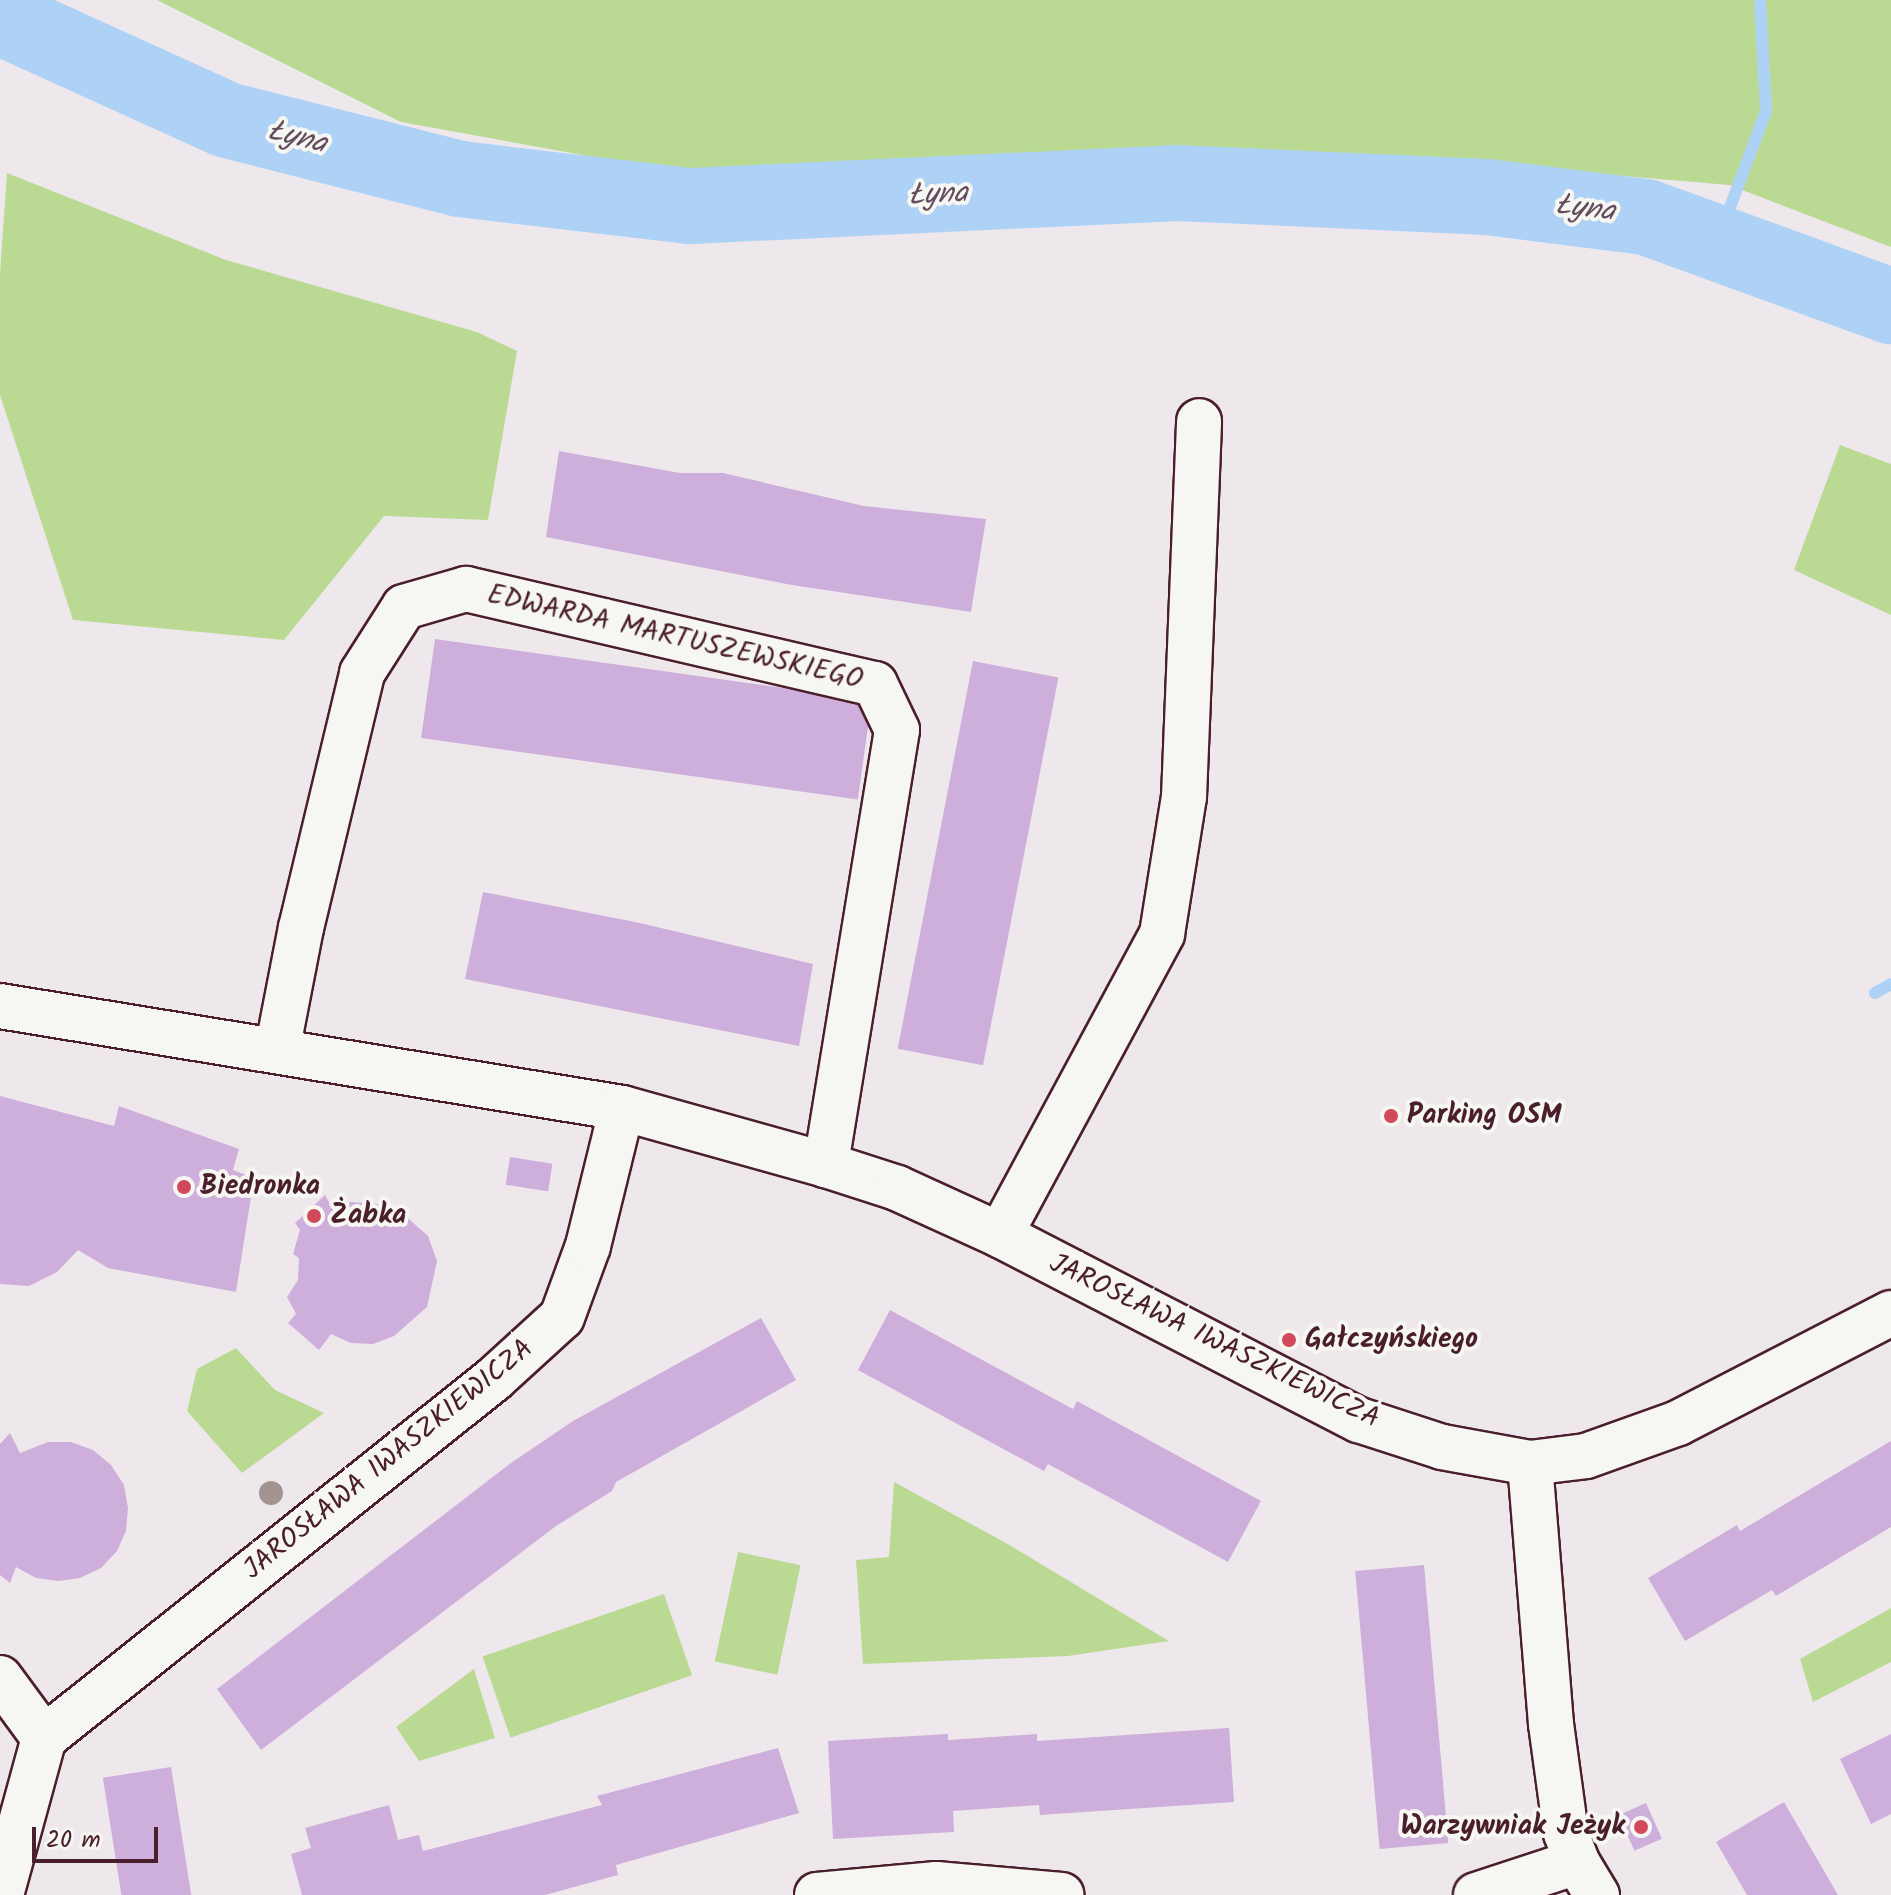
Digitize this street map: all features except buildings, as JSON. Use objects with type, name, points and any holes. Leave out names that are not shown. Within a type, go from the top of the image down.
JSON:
[{"type":"street","points":[[1000,1235],[1162,934],[1184,797],[1199,421]]},
{"type":"street","name":"EDWARDA MARTUSZEWSKIEGO","points":[[277,1051],[301,928],[362,673],[404,607],[466,589],[875,684],[897,730],[826,1165]]},
{"type":"street","name":"JAROSŁAWA IWASZKIEWICZA","points":[[0,1006],[622,1108],[826,1165],[897,1188],[1000,1235],[1359,1420],[1442,1447],[1530,1463],[1586,1456],[1678,1423],[1891,1313]]},
{"type":"street","name":"JAROSŁAWA IWASZKIEWICZA","points":[[44,1738],[494,1379],[562,1317],[588,1246],[622,1108]]},
{"type":"street","points":[[1476,1895],[1587,1879],[1566,1833],[1551,1724],[1530,1463]]},
{"type":"street","points":[[0,1678],[44,1738],[1,1895]]},
{"type":"street","points":[[817,1895],[937,1890],[1062,1895]]},
{"type":"green space","points":[[157,0],[1891,0],[1891,247],[1729,185],[1566,171],[721,180],[401,122]]},
{"type":"green space","points":[[7,173],[226,260],[477,332],[517,351],[488,520],[384,516],[284,640],[73,620],[0,395],[0,274]]},
{"type":"green space","points":[[1840,445],[1891,464],[1891,615],[1794,570]]},
{"type":"green space","points":[[236,1348],[275,1390],[324,1413],[242,1473],[187,1411],[197,1369]]},
{"type":"green space","points":[[894,1482],[1006,1543],[1169,1641],[1068,1656],[863,1664],[856,1560],[889,1557]]},
{"type":"green space","points":[[738,1552],[801,1565],[777,1675],[715,1662]]},
{"type":"green space","points":[[664,1594],[692,1675],[510,1738],[482,1657]]},
{"type":"green space","points":[[1891,1608],[1891,1662],[1813,1702],[1800,1659]]},
{"type":"green space","points":[[474,1669],[495,1738],[419,1761],[396,1727]]},
{"type":"waterway","points":[[1717,242],[1766,111],[1760,0]]},
{"type":"waterway","name":"Łyna","points":[[0,17],[227,120],[460,179],[691,206],[1177,183],[1487,197],[1646,217],[1891,306]]},
{"type":"waterway","points":[[1875,993],[1891,984]]},
{"type":"place","name":"Parking OSM","points":[[1391,1116]]},
{"type":"place","name":"Biedronka","points":[[184,1187]]},
{"type":"place","name":"Żabka","points":[[314,1216]]},
{"type":"place","name":"Gałczyńskiego","points":[[1289,1340]]},
{"type":"place","name":"Warzywniak Jeżyk","points":[[1641,1827]]}]
